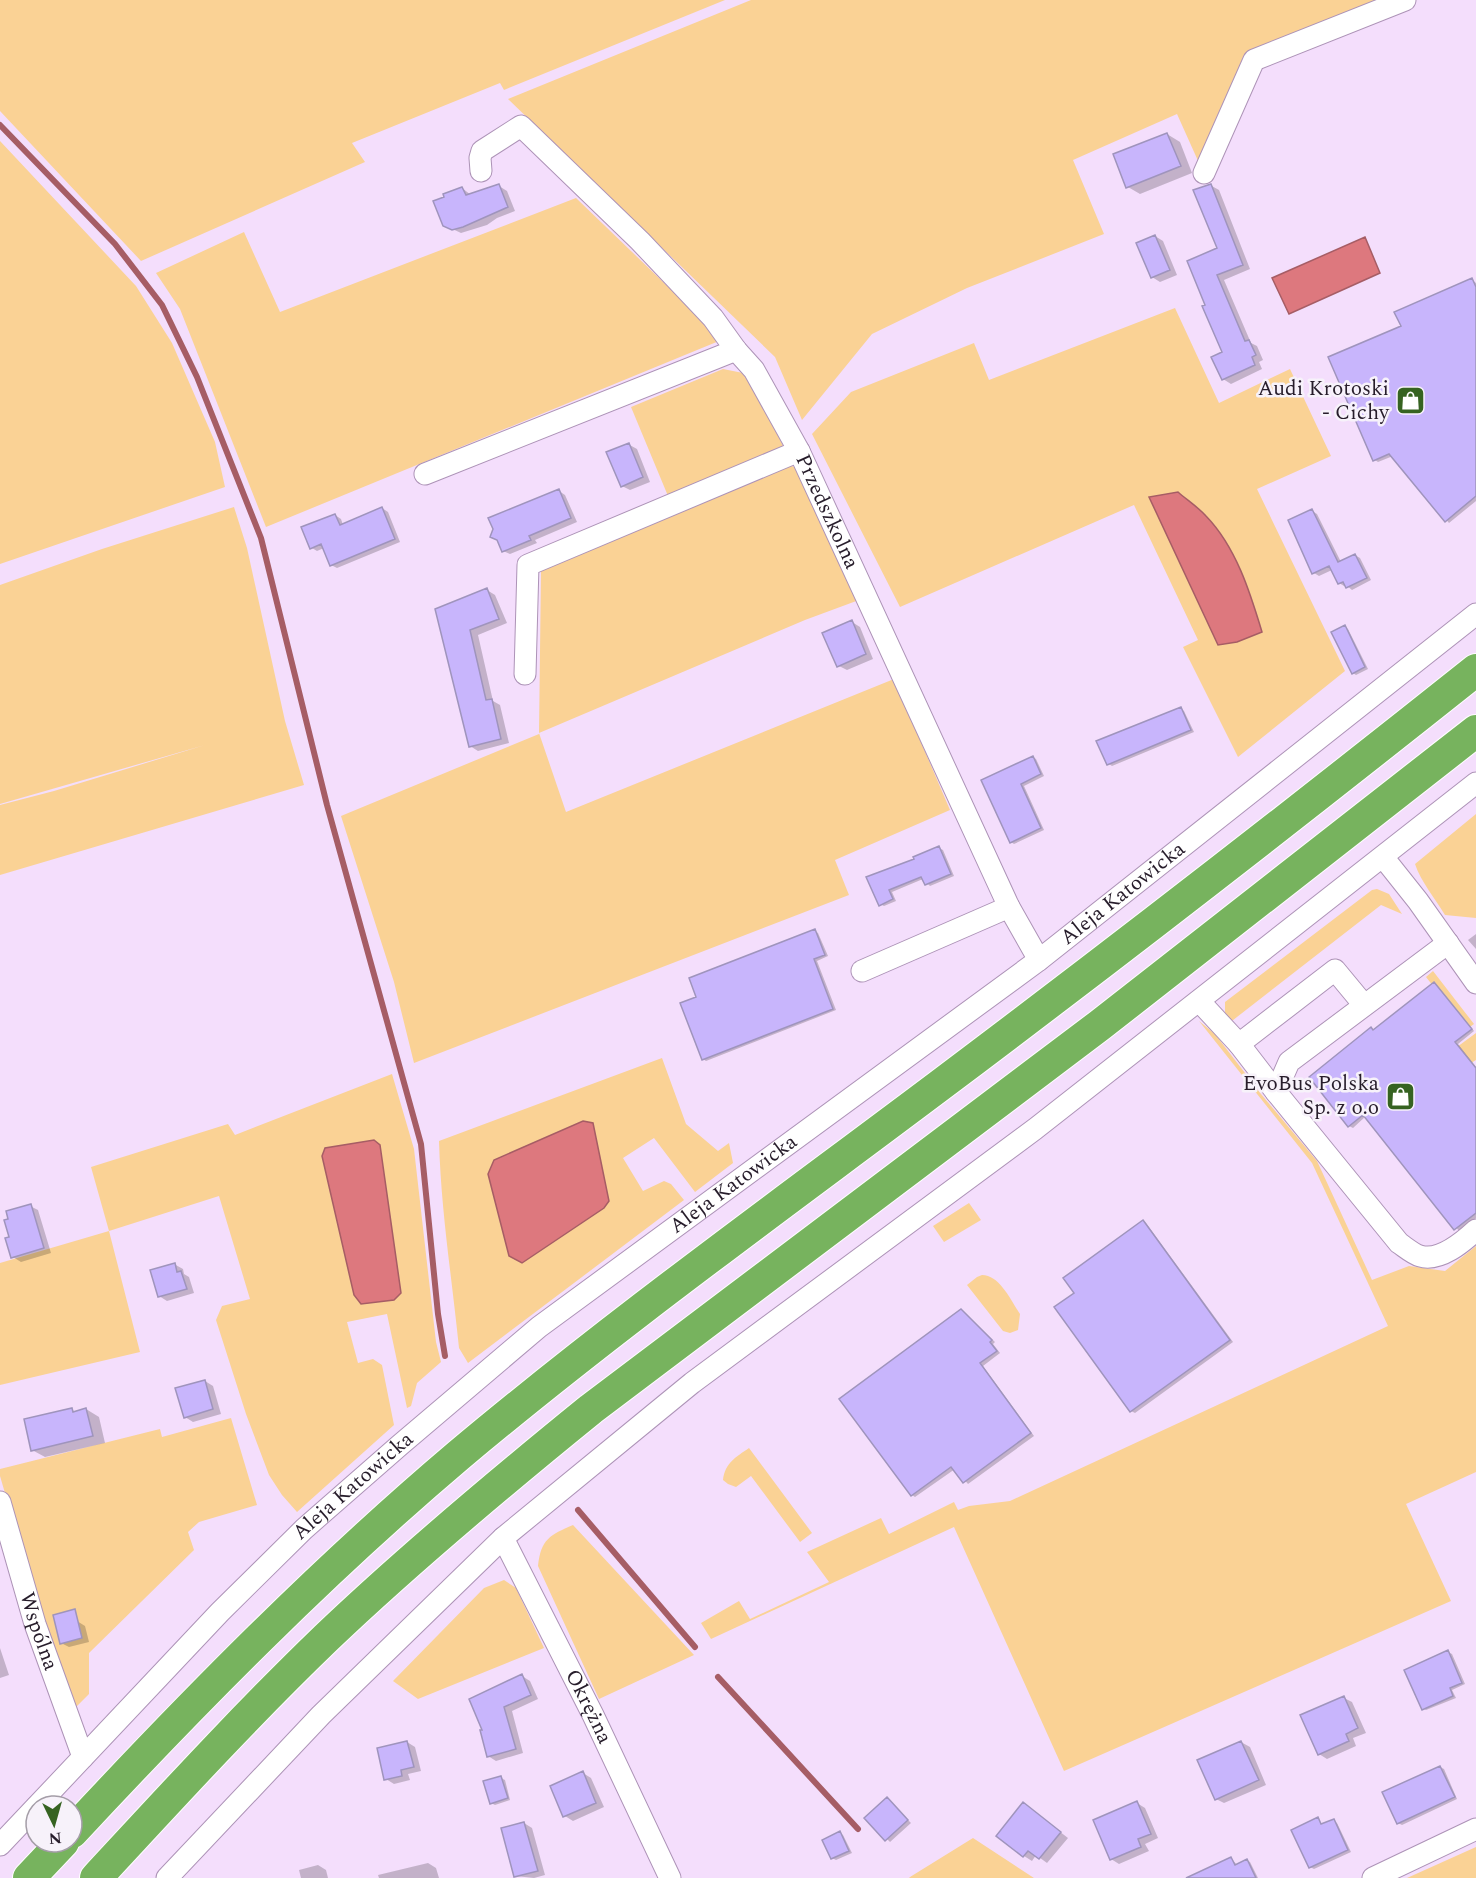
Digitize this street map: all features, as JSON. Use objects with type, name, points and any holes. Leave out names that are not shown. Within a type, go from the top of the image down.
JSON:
[{"type":"highway","points":[[84,1819],[154,1744],[258,1639],[359,1543],[457,1457],[580,1357],[1128,944],[1476,670]]},
{"type":"highway","points":[[96,1878],[219,1746],[327,1638],[515,1470],[591,1409],[1138,996],[1476,731]]},
{"type":"highway","points":[[29,1878],[52,1854]]},
{"type":"street","points":[[1204,173],[1254,60],[1405,0]]},
{"type":"street","name":"Przedszkolna","points":[[481,171],[482,151],[522,126],[640,241],[712,318],[754,370],[799,451],[1009,907],[1040,960]]},
{"type":"street","points":[[425,474],[736,350]]},
{"type":"street","points":[[525,674],[528,565],[799,451]]},
{"type":"street","name":"Aleja Katowicka","points":[[47,1794],[220,1612],[304,1529],[530,1335],[1040,960],[1476,614]]},
{"type":"street","points":[[167,1878],[321,1715],[503,1538],[692,1383],[1035,1129],[1476,783]]},
{"type":"street","points":[[1383,857],[1418,901],[1476,983]]},
{"type":"street","points":[[862,971],[1009,907]]},
{"type":"street","points":[[1276,1092],[1289,1062],[1448,943]]},
{"type":"street","points":[[1239,1044],[1335,970],[1364,1005]]},
{"type":"street","points":[[1199,1000],[1239,1044],[1399,1243],[1421,1257],[1442,1254],[1460,1245],[1476,1230]]},
{"type":"street","name":"Wspólna","points":[[0,1502],[35,1624],[82,1757]]},
{"type":"street","name":"Okrężna","points":[[503,1538],[593,1715],[670,1878]]},
{"type":"street","name":"Aleja Katowicka","points":[[0,1845],[24,1819]]},
{"type":"street","points":[[1373,1878],[1476,1829]]},
{"type":"shaded area","points":[[0,0],[725,0],[504,90],[500,83],[352,143],[365,162],[141,261],[0,111]]},
{"type":"shaded area","points":[[751,0],[1383,0],[1243,57],[1210,151],[1199,163],[1177,114],[1073,160],[1104,234],[967,288],[872,334],[802,420],[775,357],[508,99]]},
{"type":"shaded area","points":[[0,141],[136,286],[172,343],[215,442],[225,487],[0,564]]},
{"type":"shaded area","points":[[576,198],[686,304],[719,341],[266,527],[180,309],[156,273],[244,232],[280,312]]},
{"type":"shaded area","points":[[1365,237],[1380,273],[1289,314],[1272,278]]},
{"type":"shaded area","points":[[1175,308],[1219,403],[1290,369],[1331,456],[1257,489],[1345,671],[1238,757],[1183,647],[1198,640],[1134,505],[900,607],[812,434],[851,392],[974,343],[989,380]]},
{"type":"shaded area","points":[[723,369],[743,373],[755,387],[783,446],[668,496],[631,407]]},
{"type":"shaded area","points":[[787,464],[799,469],[859,600],[805,620],[539,733],[541,569]]},
{"type":"shaded area","points":[[1178,492],[1203,513],[1226,542],[1247,586],[1262,632],[1237,642],[1218,645],[1149,497]]},
{"type":"shaded area","points":[[234,507],[247,548],[285,721],[304,785],[0,875],[0,805],[205,745],[0,804],[0,585],[102,549]]},
{"type":"shaded area","points":[[894,679],[950,810],[835,860],[849,895],[414,1063],[394,982],[341,816],[539,733],[566,812]]},
{"type":"shaded area","points":[[1476,814],[1476,918],[1445,915],[1424,884],[1415,864]]},
{"type":"shaded area","points":[[1377,889],[1389,894],[1402,914],[1381,905],[1228,1024],[1225,1002],[1372,890]]},
{"type":"shaded area","points":[[1433,971],[1474,1024],[1467,1029],[1426,977]]},
{"type":"shaded area","points":[[1199,1021],[1215,1034],[1317,1161],[1372,1280],[1409,1266],[1445,1271],[1476,1246],[1476,1472],[1406,1504],[1451,1601],[1064,1771],[954,1527],[711,1639],[701,1623],[739,1601],[750,1619],[829,1582],[807,1552],[881,1518],[889,1534],[954,1502],[958,1510],[969,1506],[1010,1501],[1388,1326],[1312,1163]]},
{"type":"shaded area","points":[[1476,1033],[1476,1060],[1471,1063],[1457,1047]]},
{"type":"shaded area","points":[[662,1058],[686,1124],[718,1151],[729,1143],[733,1163],[695,1192],[654,1138],[623,1158],[643,1191],[664,1181],[671,1184],[684,1200],[468,1363],[459,1348],[444,1219],[439,1141]]},
{"type":"shaded area","points":[[392,1074],[414,1149],[436,1342],[441,1362],[417,1383],[411,1406],[407,1408],[387,1314],[347,1322],[358,1363],[373,1359],[382,1365],[394,1425],[297,1512],[269,1475],[246,1414],[216,1320],[222,1306],[250,1299],[219,1196],[109,1231],[91,1167],[228,1124],[235,1135]]},
{"type":"shaded area","points":[[583,1121],[593,1123],[609,1201],[604,1208],[522,1263],[509,1256],[488,1174],[494,1160]]},
{"type":"shaded area","points":[[374,1140],[380,1145],[401,1293],[394,1300],[361,1304],[354,1295],[322,1156],[325,1148]]},
{"type":"shaded area","points":[[969,1203],[981,1220],[944,1242],[933,1226]]},
{"type":"shaded area","points":[[109,1231],[140,1352],[0,1385],[0,1263]]},
{"type":"shaded area","points":[[982,1275],[994,1279],[1009,1296],[1020,1314],[1018,1330],[1010,1333],[1003,1331],[967,1285]]},
{"type":"shaded area","points":[[231,1418],[257,1505],[199,1522],[188,1532],[194,1550],[89,1653],[89,1694],[74,1709],[56,1668],[0,1476],[0,1469],[160,1429],[162,1437]]},
{"type":"shaded area","points":[[749,1448],[812,1533],[800,1542],[751,1476],[736,1487],[723,1480],[729,1465]]},
{"type":"shaded area","points":[[573,1525],[694,1655],[599,1699],[538,1566],[539,1557],[548,1539]]},
{"type":"shaded area","points":[[504,1580],[516,1588],[544,1648],[418,1699],[393,1681],[484,1588]]},
{"type":"shaded area","points":[[973,1838],[1034,1878],[909,1878],[910,1877]]},
{"type":"shaded area","points":[[1476,1847],[1476,1878],[1407,1878]]},
{"type":"building","points":[[1167,133],[1181,166],[1126,188],[1113,154]]},
{"type":"building","points":[[499,184],[508,207],[463,227],[452,230],[443,226],[433,201],[444,197],[443,194],[462,187],[466,195]]},
{"type":"building","points":[[1211,184],[1243,265],[1217,275],[1245,341],[1249,340],[1256,355],[1252,357],[1255,365],[1222,380],[1211,357],[1222,352],[1202,306],[1205,305],[1187,261],[1217,248],[1193,190]]},
{"type":"building","points":[[1155,235],[1170,270],[1151,278],[1136,243]]},
{"type":"building","name":"Audi Krotoski - Cichy","points":[[1472,278],[1476,287],[1476,496],[1445,522],[1389,454],[1373,461],[1328,357],[1401,326],[1394,312]]},
{"type":"building","points":[[629,443],[643,477],[621,487],[606,452]]},
{"type":"building","points":[[559,489],[571,518],[529,536],[531,540],[502,552],[497,540],[490,537],[493,529],[488,518]]},
{"type":"building","points":[[382,507],[395,539],[330,566],[321,544],[310,549],[301,527],[335,514],[340,525]]},
{"type":"building","points":[[1312,509],[1338,562],[1355,554],[1367,578],[1346,588],[1343,582],[1338,584],[1329,566],[1312,574],[1288,520]]},
{"type":"building","points":[[487,588],[499,619],[470,630],[486,700],[492,699],[501,739],[469,747],[435,609]]},
{"type":"building","points":[[852,620],[866,654],[837,667],[822,633]]},
{"type":"building","points":[[1345,625],[1365,667],[1352,674],[1331,632]]},
{"type":"building","points":[[1181,707],[1191,730],[1107,765],[1096,741]]},
{"type":"building","points":[[1033,756],[1041,774],[1021,784],[1041,828],[1010,843],[981,780]]},
{"type":"building","points":[[939,846],[951,874],[925,885],[921,877],[889,890],[893,899],[879,906],[866,877],[914,859],[913,857]]},
{"type":"building","points":[[815,929],[825,955],[814,959],[833,1009],[702,1060],[680,1003],[696,997],[689,978]]},
{"type":"building","name":"EvoBus Polska Sp. z o.o","points":[[1434,982],[1472,1029],[1455,1042],[1476,1068],[1476,1213],[1454,1230],[1363,1115],[1348,1127],[1309,1077],[1371,1027],[1373,1030]]},
{"type":"building","points":[[31,1204],[44,1248],[11,1258],[5,1238],[9,1237],[4,1220],[8,1219],[6,1211]]},
{"type":"building","points":[[1143,1220],[1230,1340],[1130,1412],[1054,1307],[1074,1293],[1063,1278]]},
{"type":"building","points":[[175,1263],[177,1272],[181,1271],[187,1289],[158,1297],[150,1270]]},
{"type":"building","points":[[961,1309],[992,1340],[990,1342],[997,1351],[980,1363],[1031,1433],[963,1483],[951,1467],[911,1496],[839,1399]]},
{"type":"building","points":[[205,1380],[213,1409],[184,1418],[175,1388]]},
{"type":"building","points":[[72,1408],[73,1412],[86,1408],[93,1436],[31,1451],[24,1419]]},
{"type":"building","points":[[75,1609],[82,1638],[60,1644],[53,1615]]},
{"type":"building","points":[[1448,1650],[1462,1683],[1450,1688],[1453,1696],[1422,1710],[1404,1670]]},
{"type":"building","points":[[522,1674],[531,1695],[504,1707],[516,1749],[487,1757],[480,1730],[482,1730],[469,1699]]},
{"type":"building","points":[[1344,1696],[1358,1728],[1346,1734],[1349,1741],[1318,1755],[1300,1715]]},
{"type":"building","points":[[407,1741],[414,1767],[401,1770],[402,1776],[384,1780],[377,1748]]},
{"type":"building","points":[[1241,1741],[1259,1780],[1215,1800],[1197,1760]]},
{"type":"building","points":[[1440,1766],[1455,1797],[1397,1824],[1382,1792]]},
{"type":"building","points":[[583,1771],[596,1803],[563,1817],[550,1786]]},
{"type":"building","points":[[501,1776],[508,1798],[490,1804],[483,1781]]},
{"type":"building","points":[[887,1797],[908,1820],[885,1841],[864,1818]]},
{"type":"building","points":[[1137,1801],[1151,1834],[1138,1839],[1141,1847],[1110,1860],[1093,1820]]},
{"type":"building","points":[[1023,1802],[1061,1832],[1039,1859],[1028,1851],[1023,1857],[996,1836]]},
{"type":"building","points":[[1318,1817],[1321,1824],[1334,1819],[1348,1850],[1309,1868],[1291,1830]]},
{"type":"building","points":[[524,1822],[538,1871],[514,1877],[501,1828]]},
{"type":"building","points":[[840,1831],[849,1851],[831,1859],[822,1840]]},
{"type":"building","points":[[1231,1857],[1235,1865],[1247,1859],[1256,1878],[1186,1878]]},
{"type":"waterway","points":[[0,125],[115,244],[162,305],[197,377],[261,538],[327,805],[421,1144],[438,1314],[445,1356]]},
{"type":"waterway","points":[[578,1510],[695,1647]]},
{"type":"waterway","points":[[718,1677],[858,1829]]},
{"type":"place","name":"Audi Krotoski - Cichy","points":[[1410,401]]},
{"type":"place","name":"EvoBus Polska Sp. z o.o","points":[[1400,1096]]}]
